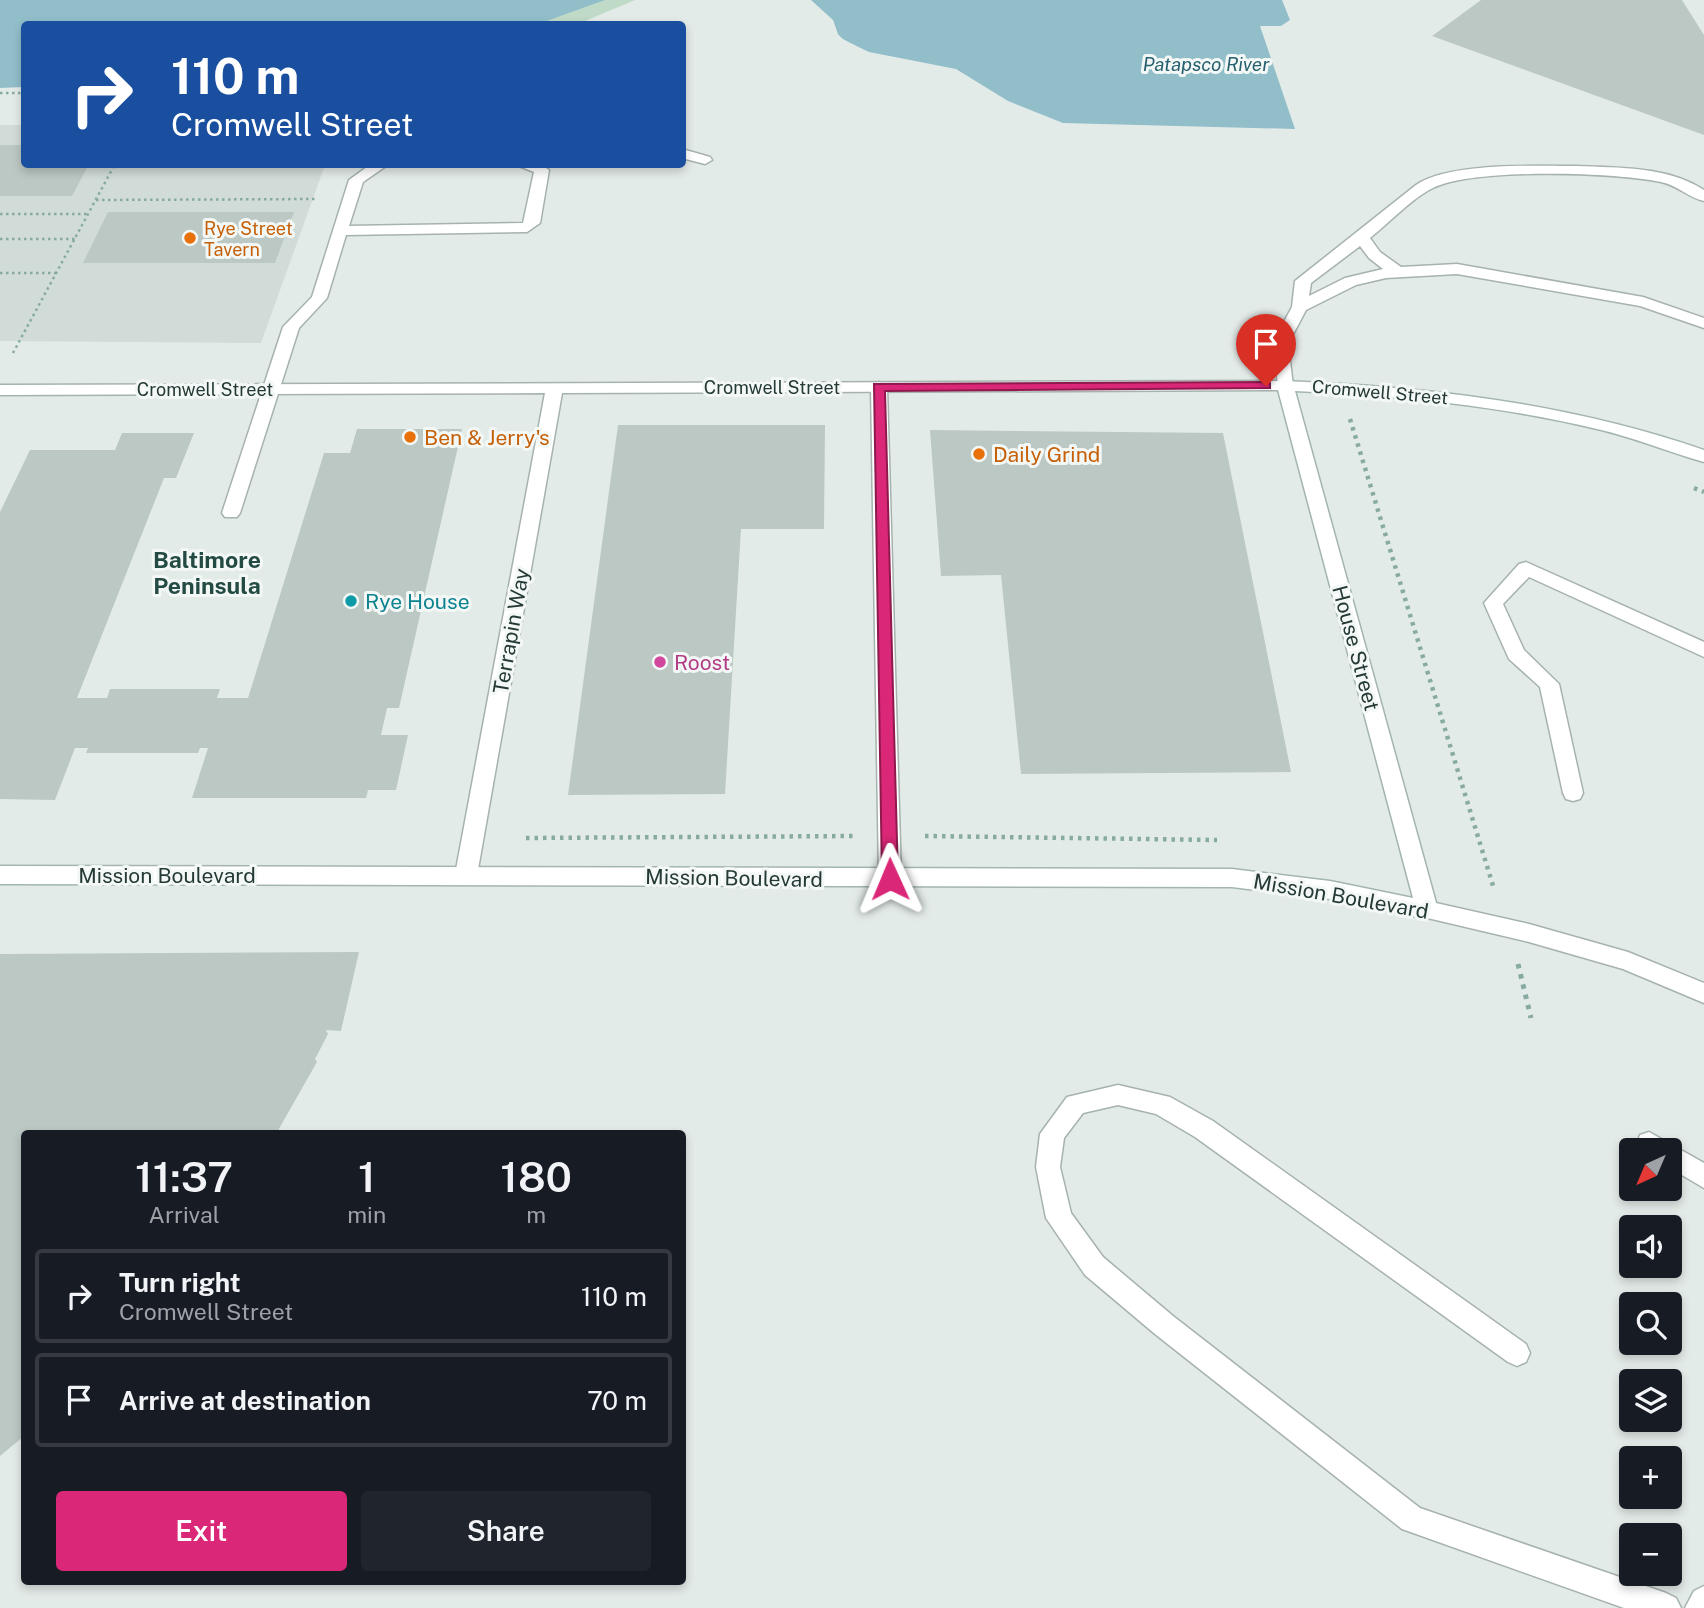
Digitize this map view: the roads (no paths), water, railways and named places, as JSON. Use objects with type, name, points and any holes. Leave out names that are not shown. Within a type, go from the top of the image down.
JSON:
[{"type":"street","points":[[686,154],[705,160]]},
{"type":"street","points":[[231,513],[291,327],[319,298],[352,200],[356,180],[376,168]]},
{"type":"street","points":[[340,231],[527,227],[532,223],[542,170],[535,168]]},
{"type":"street","name":"House Street","points":[[1427,910],[1285,386],[1280,344],[1300,307],[1303,281],[1427,185],[1456,175],[1481,172],[1619,172],[1662,177],[1704,197]]},
{"type":"street","points":[[1362,237],[1374,255],[1397,272]]},
{"type":"street","points":[[1300,307],[1351,281],[1397,272],[1457,269],[1643,302],[1704,323]]},
{"type":"street","name":"Cromwell Street","points":[[0,390],[1285,386],[1380,389],[1481,402],[1607,427],[1704,456]]},
{"type":"street","name":"Terrapin Way","points":[[466,875],[555,387]]},
{"type":"street","points":[[879,387],[890,879]]},
{"type":"street","points":[[1573,793],[1549,684],[1516,654],[1493,603],[1526,568],[1704,650]]},
{"type":"street","name":"Mission Boulevard","points":[[0,875],[1232,878],[1330,890],[1529,933],[1628,961],[1704,993]]},
{"type":"street","points":[[1517,1353],[1204,1129],[1161,1104],[1118,1095],[1076,1104],[1052,1134],[1048,1167],[1059,1217],[1094,1266],[1164,1325],[1412,1519],[1666,1608]]},
{"type":"street","points":[[1682,1163],[1704,1177]]},
{"type":"street","points":[[1700,1608],[1704,1601]]},
{"type":"water","points":[[0,0],[605,0],[546,21],[21,21],[21,87],[0,88]]},
{"type":"water","name":"Patapsco River","points":[[801,0],[1282,0],[1290,20],[1281,26],[1260,26],[1295,129],[1063,123],[1008,101],[956,69],[869,52],[844,40]]},
{"type":"place","name":"Rye Street Tavern","points":[[190,238]]},
{"type":"place","name":"Ben & Jerry's","points":[[410,437]]},
{"type":"place","name":"Daily Grind","points":[[979,454]]},
{"type":"place","name":"Rye House","points":[[351,601]]},
{"type":"place","name":"Roost","points":[[660,662]]},
{"type":"district","name":"Baltimore Peninsula","points":[[207,572]]}]
